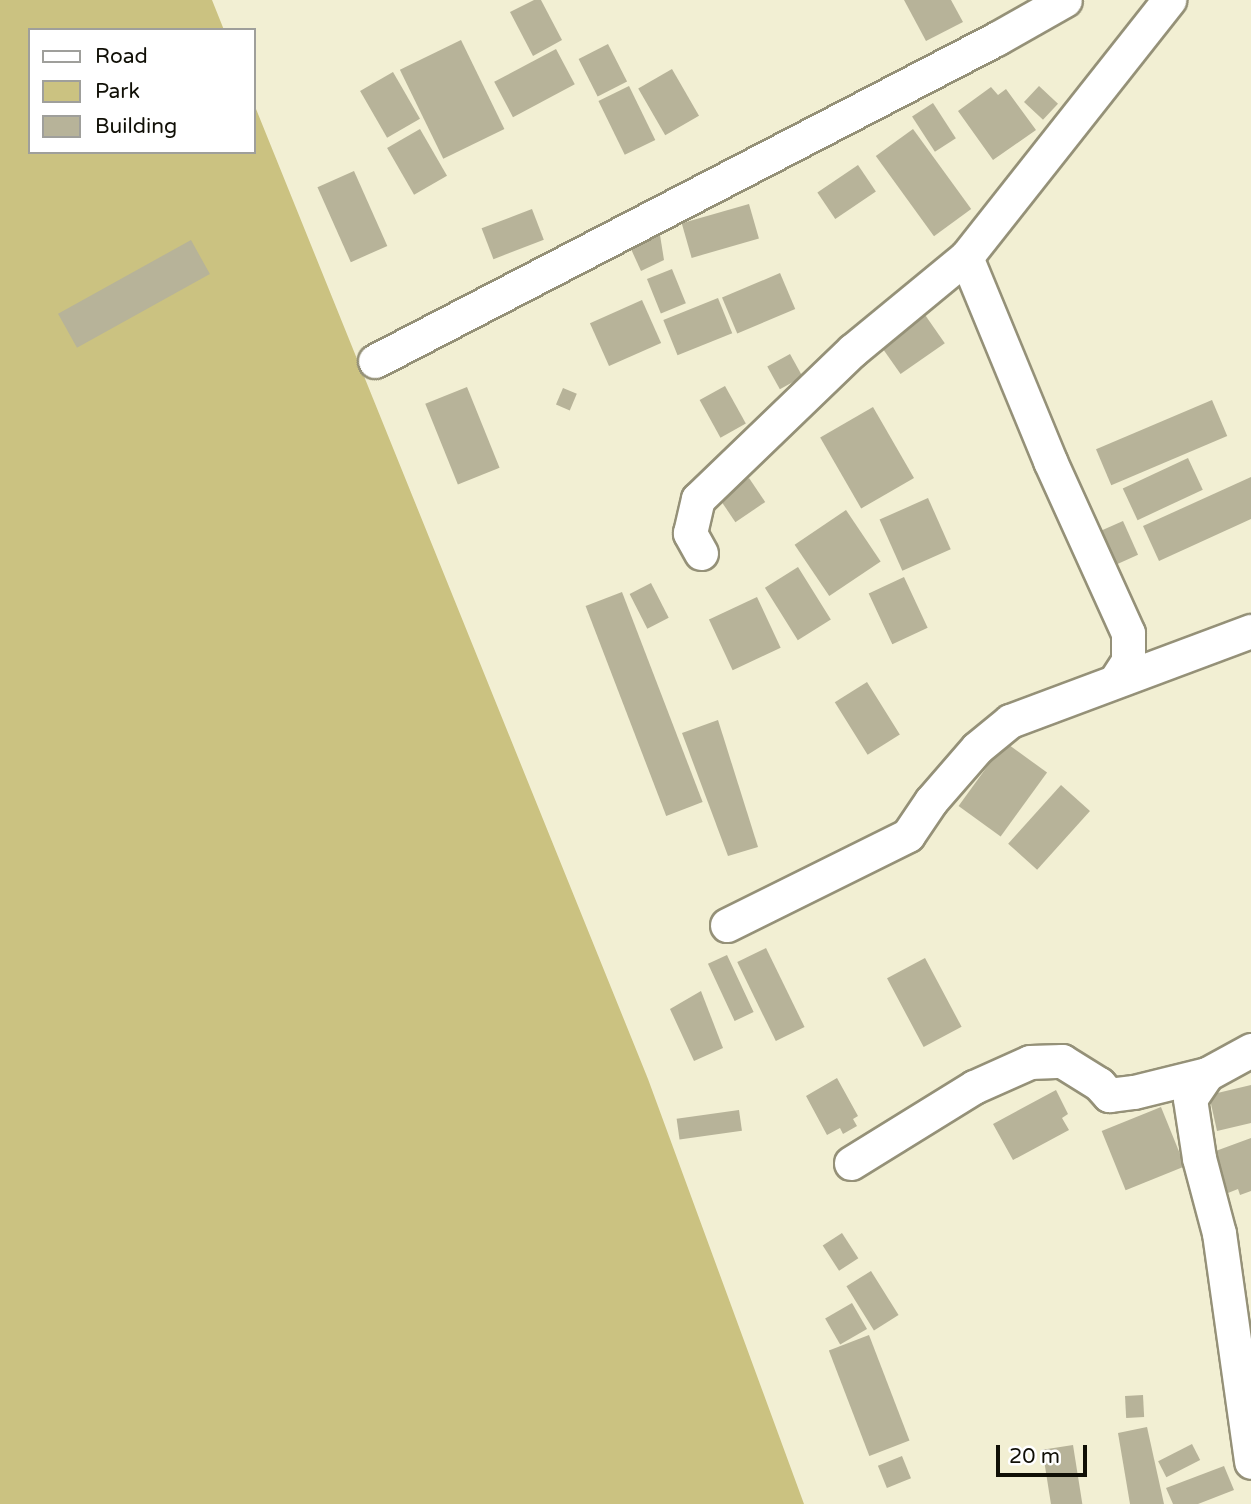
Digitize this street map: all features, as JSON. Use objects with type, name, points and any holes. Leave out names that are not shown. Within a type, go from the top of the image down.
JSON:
[{"type":"street","points":[[375,361],[996,39],[1065,0]]},
{"type":"street","points":[[701,553],[690,533],[698,499],[853,351],[966,257],[1169,0]]},
{"type":"street","points":[[966,257],[1050,461],[1128,633],[1129,661],[1115,681]]},
{"type":"street","points":[[727,925],[908,835],[931,801],[977,748],[1010,721],[1251,631]]},
{"type":"street","points":[[851,1163],[974,1087],[1030,1062],[1062,1061],[1099,1084],[1109,1095],[1134,1092],[1207,1074],[1251,1050]]},
{"type":"street","points":[[1207,1074],[1190,1098],[1199,1158],[1219,1233],[1251,1462]]},
{"type":"green space","points":[[0,0],[212,0],[223,28],[28,28],[28,154],[256,154],[256,109],[648,1079],[804,1504],[0,1504]]},
{"type":"building","points":[[534,0],[541,0],[562,40],[533,56],[510,12]]},
{"type":"building","points":[[904,0],[951,0],[963,22],[926,41]]},
{"type":"building","points":[[461,40],[504,129],[443,159],[400,70]]},
{"type":"building","points":[[608,44],[627,81],[598,96],[579,59]]},
{"type":"building","points":[[556,49],[575,84],[513,117],[494,82]]},
{"type":"building","points":[[672,69],[699,116],[665,135],[638,88]]},
{"type":"building","points":[[393,72],[420,119],[387,138],[360,91]]},
{"type":"building","points":[[629,86],[655,140],[625,155],[598,101]]},
{"type":"building","points":[[1039,86],[1058,104],[1043,120],[1024,102]]},
{"type":"building","points":[[991,87],[998,95],[1006,89],[1036,130],[993,160],[958,111]]},
{"type":"building","points":[[933,103],[956,138],[935,152],[912,117]]},
{"type":"building","points":[[420,129],[447,176],[414,195],[387,148]]},
{"type":"building","points":[[913,129],[971,209],[934,236],[876,156]]},
{"type":"building","points":[[858,165],[876,192],[835,219],[817,192]]},
{"type":"building","points":[[354,171],[387,246],[351,262],[317,187]]},
{"type":"building","points":[[749,204],[759,239],[692,258],[682,223]]},
{"type":"building","points":[[532,209],[544,240],[493,259],[482,228]]},
{"type":"building","points":[[660,235],[664,260],[641,271],[631,249]]},
{"type":"building","points":[[191,240],[210,274],[77,348],[58,314]]},
{"type":"building","points":[[672,269],[686,303],[661,313],[647,279]]},
{"type":"building","points":[[780,273],[795,309],[737,334],[722,298]]},
{"type":"building","points":[[718,298],[732,333],[678,355],[663,320]]},
{"type":"building","points":[[642,300],[661,343],[609,366],[590,323]]},
{"type":"building","points":[[923,312],[945,343],[901,374],[879,343]]},
{"type":"building","points":[[790,354],[803,377],[780,389],[767,367]]},
{"type":"building","points":[[725,386],[746,424],[720,438],[700,400]]},
{"type":"building","points":[[467,387],[500,468],[458,485],[425,404]]},
{"type":"building","points":[[563,388],[577,394],[570,410],[556,405]]},
{"type":"building","points":[[1212,400],[1227,436],[1111,485],[1096,449]]},
{"type":"building","points":[[873,407],[914,478],[861,509],[820,438]]},
{"type":"building","points":[[1188,458],[1203,490],[1138,520],[1123,488]]},
{"type":"building","points":[[1251,477],[1251,519],[1159,561],[1143,526]]},
{"type":"building","points":[[749,478],[765,502],[735,522],[719,498]]},
{"type":"building","points":[[928,498],[951,549],[902,571],[880,520]]},
{"type":"building","points":[[846,510],[881,561],[829,596],[795,545]]},
{"type":"building","points":[[1123,521],[1138,555],[1110,567],[1095,534]]},
{"type":"building","points":[[798,567],[831,620],[798,640],[765,588]]},
{"type":"building","points":[[904,577],[928,628],[892,644],[869,593]]},
{"type":"building","points":[[651,583],[669,618],[647,629],[630,594]]},
{"type":"building","points":[[622,592],[703,802],[666,816],[586,606]]},
{"type":"building","points":[[757,597],[781,648],[733,670],[709,619]]},
{"type":"building","points":[[867,682],[900,735],[868,755],[835,702]]},
{"type":"building","points":[[718,720],[758,847],[728,856],[682,733]]},
{"type":"building","points":[[1005,742],[1047,773],[1001,836],[959,806]]},
{"type":"building","points":[[1061,785],[1090,811],[1037,870],[1008,844]]},
{"type":"building","points":[[766,948],[805,1027],[776,1041],[737,962]]},
{"type":"building","points":[[727,955],[754,1012],[735,1021],[708,964]]},
{"type":"building","points":[[925,958],[962,1027],[924,1047],[887,978]]},
{"type":"building","points":[[701,991],[723,1048],[694,1061],[670,1009]]},
{"type":"building","points":[[837,1078],[858,1116],[853,1119],[857,1126],[843,1134],[840,1128],[827,1135],[806,1096]]},
{"type":"building","points":[[1251,1085],[1251,1123],[1217,1131],[1209,1095]]},
{"type":"building","points":[[1056,1090],[1068,1114],[1062,1118],[1069,1130],[1013,1160],[993,1124]]},
{"type":"building","points":[[1161,1107],[1185,1166],[1126,1190],[1102,1131]]},
{"type":"building","points":[[739,1110],[742,1131],[680,1140],[677,1119]]},
{"type":"building","points":[[1251,1138],[1251,1191],[1240,1195],[1238,1189],[1228,1193],[1213,1152]]},
{"type":"building","points":[[842,1233],[858,1258],[839,1271],[823,1246]]},
{"type":"building","points":[[871,1271],[899,1315],[874,1330],[846,1286]]},
{"type":"building","points":[[852,1303],[867,1329],[840,1344],[825,1318]]},
{"type":"building","points":[[869,1335],[909,1440],[869,1456],[829,1350]]},
{"type":"building","points":[[1143,1395],[1144,1417],[1126,1418],[1125,1396]]},
{"type":"building","points":[[1147,1427],[1164,1504],[1130,1504],[1118,1433]]},
{"type":"building","points":[[1192,1444],[1200,1460],[1166,1477],[1158,1461]]},
{"type":"building","points":[[1073,1445],[1082,1504],[1051,1504],[1042,1450]]},
{"type":"building","points":[[902,1456],[911,1478],[887,1488],[878,1466]]},
{"type":"building","points":[[1224,1466],[1234,1490],[1198,1504],[1173,1504],[1166,1488]]}]
